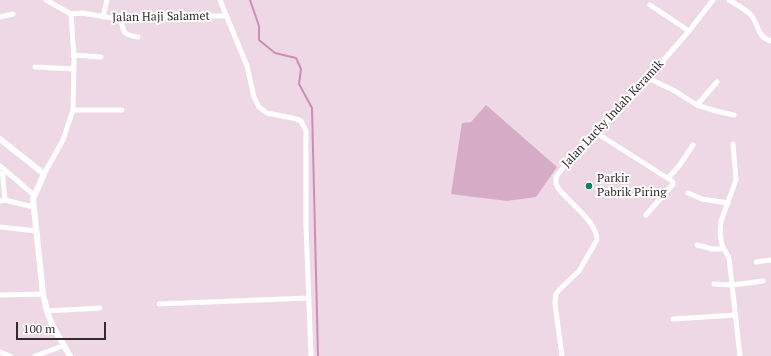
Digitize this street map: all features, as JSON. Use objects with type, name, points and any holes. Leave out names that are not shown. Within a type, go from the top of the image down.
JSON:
[{"type":"street","points":[[46,0],[71,14],[74,55],[73,110],[63,140],[34,195],[33,207],[43,294],[47,311],[52,325],[70,356]]},
{"type":"street","points":[[103,17],[107,0]]},
{"type":"street","points":[[220,0],[247,66],[254,97],[259,107],[267,113],[298,119],[302,122],[306,131],[308,298],[311,356]]},
{"type":"street","name":"Jalan Lucky Indah Keramik","points":[[562,356],[555,304],[556,294],[558,290],[579,270],[597,240],[597,236],[592,224],[558,188],[556,184],[556,177],[572,156],[648,78],[690,31],[713,0]]},
{"type":"street","points":[[729,0],[751,15],[764,39],[771,41]]},
{"type":"street","points":[[650,5],[690,31]]},
{"type":"street","points":[[0,17],[13,14]]},
{"type":"street","name":"Jalan Haji Salamet","points":[[71,14],[121,19],[165,16],[227,16]]},
{"type":"street","points":[[121,19],[125,34],[138,37]]},
{"type":"street","points":[[74,55],[101,57]]},
{"type":"street","points":[[34,67],[74,69]]},
{"type":"street","points":[[648,78],[675,91],[697,105],[734,115]]},
{"type":"street","points":[[697,105],[717,82]]},
{"type":"street","points":[[73,110],[122,110]]},
{"type":"street","points":[[595,132],[672,181],[673,184],[646,215]]},
{"type":"street","points":[[0,139],[44,174]]},
{"type":"street","points":[[733,144],[736,180],[720,227],[720,240],[729,258],[740,356]]},
{"type":"street","points":[[668,178],[679,166],[693,145]]},
{"type":"street","points":[[0,166],[34,195]]},
{"type":"street","points":[[0,173],[3,179],[3,201],[33,207]]},
{"type":"street","points":[[688,193],[702,199],[728,203]]},
{"type":"street","points":[[0,227],[36,231]]},
{"type":"street","points":[[698,245],[712,249],[724,249]]},
{"type":"street","points":[[756,262],[771,260]]},
{"type":"street","points":[[714,284],[732,285],[763,281]]},
{"type":"street","points":[[0,295],[43,294]]},
{"type":"street","points":[[159,304],[308,298]]},
{"type":"street","points":[[47,311],[100,308]]},
{"type":"street","points":[[673,319],[736,315]]},
{"type":"street","points":[[35,356],[63,346]]},
{"type":"street","points":[[0,352],[10,356]]},
{"type":"shaded area","points":[[486,105],[557,167],[536,197],[507,201],[451,194],[462,123],[471,122]]},
{"type":"waterway","points":[[250,0],[259,26],[259,40],[275,53],[296,58],[301,69],[299,84],[312,108],[318,356]]},
{"type":"place","name":"Parkir Pabrik Piring","points":[[589,186]]}]
